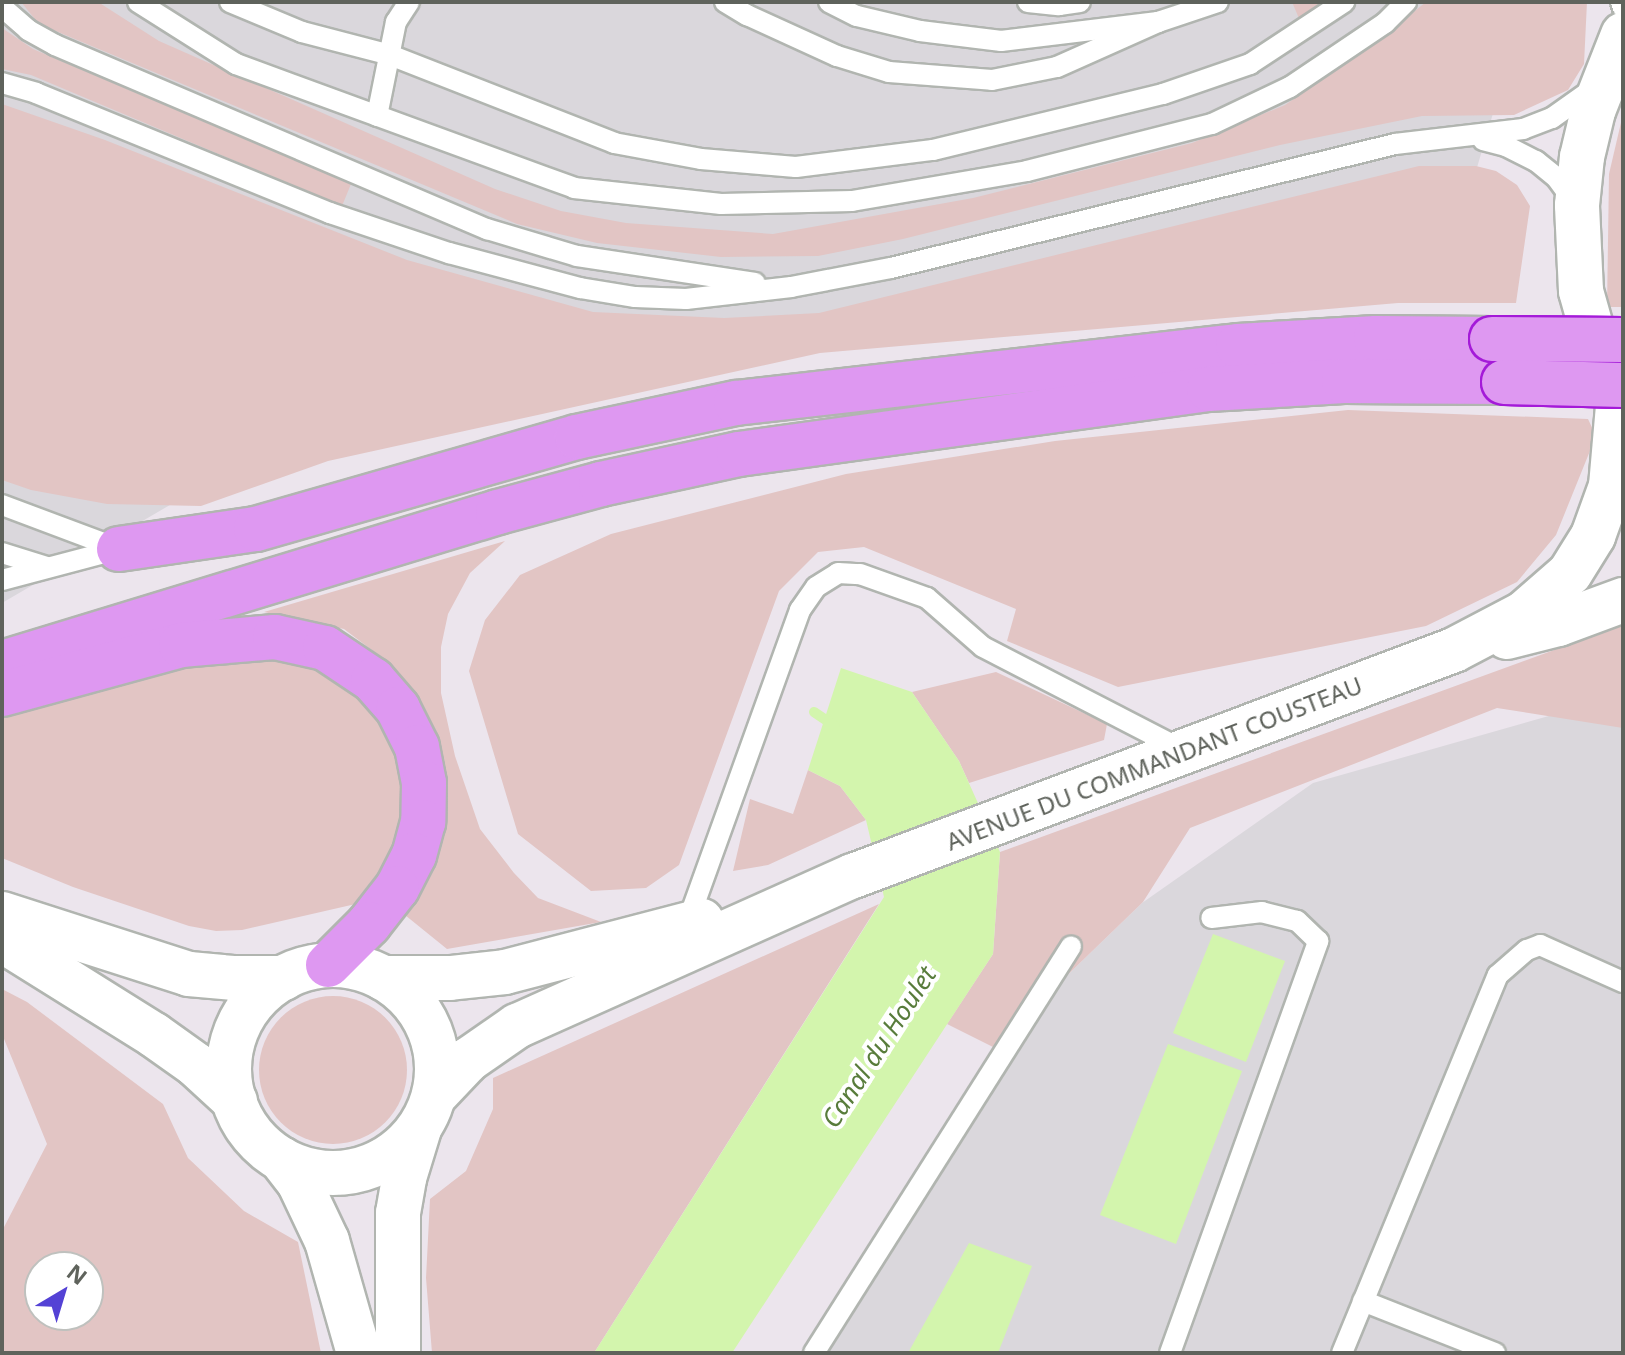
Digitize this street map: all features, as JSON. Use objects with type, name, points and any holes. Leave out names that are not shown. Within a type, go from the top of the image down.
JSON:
[{"type":"highway","points":[[119,549],[256,529],[577,437],[736,403],[1238,346],[1376,338],[1623,340]]},
{"type":"highway","points":[[2,663],[498,512],[617,480],[739,454],[1209,389],[1344,381],[1504,382],[1621,402]]},
{"type":"highway","points":[[2,694],[181,645],[275,637],[325,648],[373,680],[398,709],[417,747],[424,783],[423,822],[414,855],[397,888],[369,924],[328,965]]},
{"type":"street","points":[[1621,402],[1593,341],[1585,308],[1578,256],[1577,205],[1585,142],[1603,80],[1623,35]]},
{"type":"street","name":"AVENUE DU COMMANDANT COUSTEAU","points":[[1454,650],[1538,604],[1583,555],[1611,486],[1621,402]]},
{"type":"street","name":"AVENUE DU COMMANDANT COUSTEAU","points":[[427,1112],[468,1060],[517,1026],[853,876],[1454,650],[1558,624],[1623,600]]},
{"type":"street","name":"AVENUE DU COMMANDANT COUSTEAU","points":[[383,978],[450,978],[505,972],[687,925],[853,876]]},
{"type":"street","points":[[2,914],[189,974],[284,978],[328,965],[351,967],[383,978],[411,999],[429,1029],[437,1062],[427,1112],[404,1178],[398,1213],[398,1353]]},
{"type":"street","points":[[2,940],[154,1035],[203,1071],[235,1101]]},
{"type":"street","points":[[284,978],[257,998],[235,1036],[229,1069],[235,1101],[249,1130],[281,1159],[299,1182],[327,1241],[359,1353]]},
{"type":"street","points":[[281,1159],[312,1171],[357,1170],[397,1151],[427,1112]]},
{"type":"lane","points":[[138,2],[236,64],[574,188],[721,204],[852,201],[1027,171],[1212,124],[1290,87],[1385,23],[1406,2]]},
{"type":"lane","points":[[230,2],[302,32],[390,55],[614,143],[701,159],[796,167],[933,150],[1163,94],[1250,64],[1344,2]]},
{"type":"lane","points":[[377,116],[396,22],[409,2]]},
{"type":"lane","points":[[725,2],[837,56],[889,72],[992,80],[1057,67],[1158,22],[1218,2]]},
{"type":"lane","points":[[829,2],[857,16],[920,31],[1001,41],[1158,22]]},
{"type":"lane","points":[[1028,2],[1059,5],[1080,2]]},
{"type":"lane","points":[[1621,2],[1623,8]]},
{"type":"lane","points":[[2,7],[28,30],[64,49],[515,239],[599,261],[791,287]]},
{"type":"lane","points":[[2,83],[36,93],[330,213],[449,253],[553,282],[635,297],[675,299],[791,287],[891,268],[1375,148],[1417,140],[1467,138],[1523,129],[1552,118],[1603,80]]},
{"type":"lane","points":[[1467,138],[1506,146],[1536,161],[1556,177],[1577,205]]},
{"type":"lane","points":[[2,505],[119,549]]},
{"type":"lane","points":[[2,580],[119,549]]},
{"type":"lane","points":[[2,553],[47,567]]},
{"type":"lane","points":[[687,925],[800,610],[816,587],[838,573],[860,574],[927,598],[983,647],[1185,751]]},
{"type":"lane","points":[[1170,1353],[1318,941],[1297,921],[1262,912],[1211,918]]},
{"type":"lane","points":[[1342,1353],[1498,975],[1527,950],[1540,945],[1623,982]]},
{"type":"lane","points":[[814,1353],[1071,946]]},
{"type":"lane","points":[[1363,1301],[1495,1353]]},
{"type":"shaded area","points":[[2,2],[1526,2],[1457,235],[775,353],[235,467],[2,603]]},
{"type":"shaded area","points":[[21,2],[98,2],[159,41],[495,189],[561,211],[626,223],[773,234],[973,198],[1192,143],[1285,105],[1370,47],[1426,2],[1587,2],[1584,64],[1568,90],[1514,115],[1422,116],[1280,145],[903,239],[818,256],[721,257],[597,243],[517,224],[39,24]]},
{"type":"shaded area","points":[[1292,2],[1331,2],[1301,23]]},
{"type":"shaded area","points":[[2,28],[33,49],[351,184],[342,206],[31,75],[2,69]]},
{"type":"shaded area","points":[[2,104],[105,140],[407,260],[593,312],[724,318],[819,313],[1419,166],[1476,166],[1496,171],[1517,185],[1530,206],[1516,303],[1398,303],[820,353],[328,461],[201,506],[107,504],[31,490],[2,480]]},
{"type":"shaded area","points":[[1623,114],[1623,307],[1607,307],[1609,174]]},
{"type":"shaded area","points":[[1348,410],[1588,419],[1596,436],[1556,535],[1517,582],[1426,626],[1118,687],[1007,641],[1016,609],[864,547],[818,552],[779,591],[679,865],[646,888],[591,891],[518,834],[469,671],[485,620],[520,575],[611,534],[846,474],[1055,441]]},
{"type":"shaded area","points":[[505,541],[470,573],[448,614],[441,647],[441,693],[455,756],[480,829],[514,873],[538,898],[601,922],[447,949],[400,911],[429,868],[447,795],[441,748],[385,660],[344,629],[264,612]]},
{"type":"shaded area","points":[[1623,625],[1623,728],[1497,708],[1190,828],[1143,902],[993,1047],[947,1024],[993,954],[1000,852]]},
{"type":"shaded area","points":[[270,652],[338,674],[378,709],[399,750],[405,798],[393,859],[360,903],[242,930],[216,931],[189,926],[73,887],[2,858],[2,708],[175,662]]},
{"type":"shaded area","points":[[996,672],[1107,724],[1104,740],[969,783],[959,761],[912,692]]},
{"type":"shaded area","points":[[1623,695],[1623,1353],[813,1353],[846,1303],[993,1047],[1142,903],[1313,783]]},
{"type":"shaded area","points":[[808,770],[840,786],[866,820],[768,865],[733,871],[750,799],[793,814]]},
{"type":"shaded area","points":[[879,904],[594,1353],[432,1353],[426,1278],[430,1199],[466,1171],[493,1109],[493,1078]]},
{"type":"shaded area","points":[[2,989],[27,1002],[163,1104],[188,1158],[244,1211],[298,1242],[321,1353],[2,1353],[2,1231],[47,1144],[2,1034]]},
{"type":"shaded area","points":[[333,996],[361,1002],[385,1018],[401,1042],[407,1070],[401,1098],[385,1122],[361,1138],[333,1144],[305,1138],[281,1122],[265,1098],[259,1070],[265,1042],[281,1018],[305,1002]]},
{"type":"water","points":[[841,668],[912,692],[959,761],[1000,852],[993,954],[732,1353],[594,1353],[884,897],[866,820],[840,786],[808,770]]},
{"type":"water","points":[[1213,934],[1285,961],[1246,1062],[1173,1033]]},
{"type":"water","points":[[1168,1044],[1242,1071],[1176,1244],[1100,1215]]},
{"type":"water","points":[[969,1243],[1032,1266],[998,1353],[908,1353]]},
{"type":"waterway","name":"Canal du Houlet","points":[[814,712],[835,726]]}]
